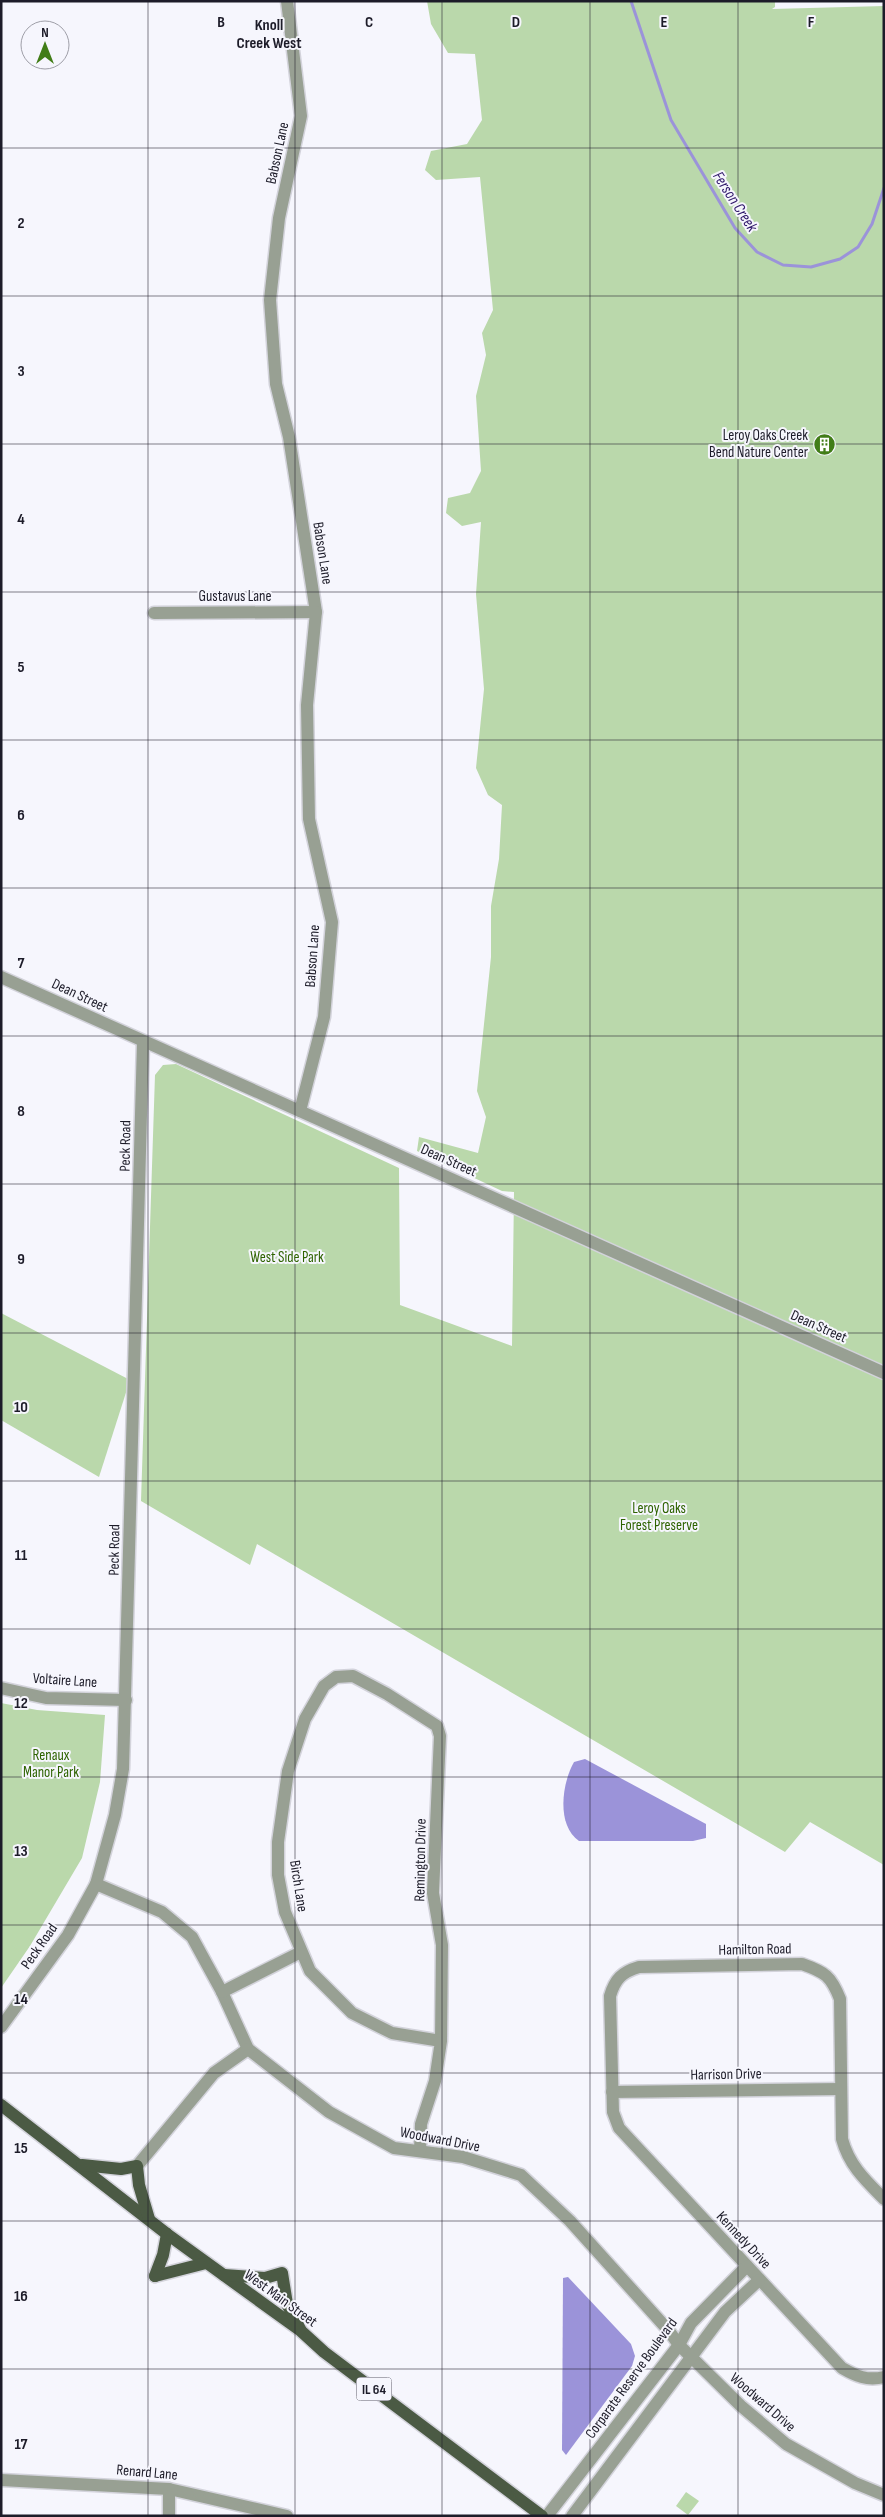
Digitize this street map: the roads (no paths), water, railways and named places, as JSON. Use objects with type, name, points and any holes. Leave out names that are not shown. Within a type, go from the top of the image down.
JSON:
[{"type":"main road","name":"West Main Street","points":[[1,2105],[167,2234],[221,2275],[301,2331],[324,2352],[542,2516]]},
{"type":"main road","points":[[80,2165],[121,2169],[137,2166],[139,2185],[149,2219]]},
{"type":"main road","points":[[167,2234],[163,2255],[155,2276],[206,2263]]},
{"type":"main road","points":[[221,2275],[265,2278],[282,2273],[287,2304],[301,2331]]},
{"type":"street","name":"Babson Lane","points":[[287,1],[301,116],[279,218],[270,300],[276,384],[289,437],[316,612],[307,705],[310,819],[332,922],[324,1016],[300,1111]]},
{"type":"street","name":"Gustavus Lane","points":[[154,613],[316,612]]},
{"type":"street","name":"Dean Street","points":[[1,977],[884,1373]]},
{"type":"street","name":"Peck Road","points":[[1,2027],[68,1935],[96,1884],[115,1815],[123,1769],[144,1042]]},
{"type":"street","name":"Remington Drive","points":[[324,1686],[336,1677],[353,1676],[387,1694],[437,1726],[440,1736],[433,1893],[442,1945],[440,2041],[435,2081],[421,2124],[420,2152]]},
{"type":"street","name":"Birch Lane","points":[[324,1686],[305,1719],[288,1771],[278,1842],[278,1875],[284,1912],[310,1971],[352,2013],[392,2032],[440,2041]]},
{"type":"street","name":"Voltaire Lane","points":[[1,1688],[46,1698],[126,1700]]},
{"type":"street","name":"Woodward Drive","points":[[96,1884],[162,1912],[192,1937],[222,1992],[248,2049],[329,2112],[394,2148],[463,2157],[521,2175],[570,2221],[670,2331],[678,2345],[741,2406],[786,2444],[855,2483],[884,2495]]},
{"type":"street","points":[[222,1992],[302,1952]]},
{"type":"street","name":"Hamilton Road","points":[[612,2092],[610,1996],[614,1984],[623,1974],[639,1967],[792,1964],[802,1964],[823,1972],[834,1985],[840,1999],[840,2089],[842,2139],[846,2155],[854,2168],[884,2199]]},
{"type":"street","points":[[137,2166],[214,2073],[248,2049]]},
{"type":"street","name":"Harrison Drive","points":[[612,2092],[840,2089]]},
{"type":"street","name":"Kennedy Drive","points":[[612,2092],[613,2112],[618,2128],[842,2368],[859,2378],[875,2379],[884,2377]]},
{"type":"street","name":"Corparate Reserve Boulevard","points":[[547,2516],[678,2345],[691,2323],[747,2266]]},
{"type":"street","points":[[572,2516],[725,2312],[759,2280]]},
{"type":"street","name":"Renard Lane","points":[[1,2480],[169,2489],[287,2516]]},
{"type":"street","points":[[169,2489],[169,2516]]},
{"type":"waterway","name":"Ferson Creek","points":[[631,1],[671,120],[735,228],[757,252],[783,265],[811,267],[840,259],[858,247],[872,224],[884,188]]},
{"type":"place","name":"Leroy Oaks Creek Bend Nature Center","points":[[824,444]]},
{"type":"district","name":"Knoll Creek West","points":[[269,33]]},
{"type":"park label","name":"West Side Park","points":[[287,1257]]},
{"type":"park label","name":"Leroy Oaks Forest Preserve","points":[[659,1516]]},
{"type":"park label","name":"Renaux Manor Park","points":[[51,1764]]}]
